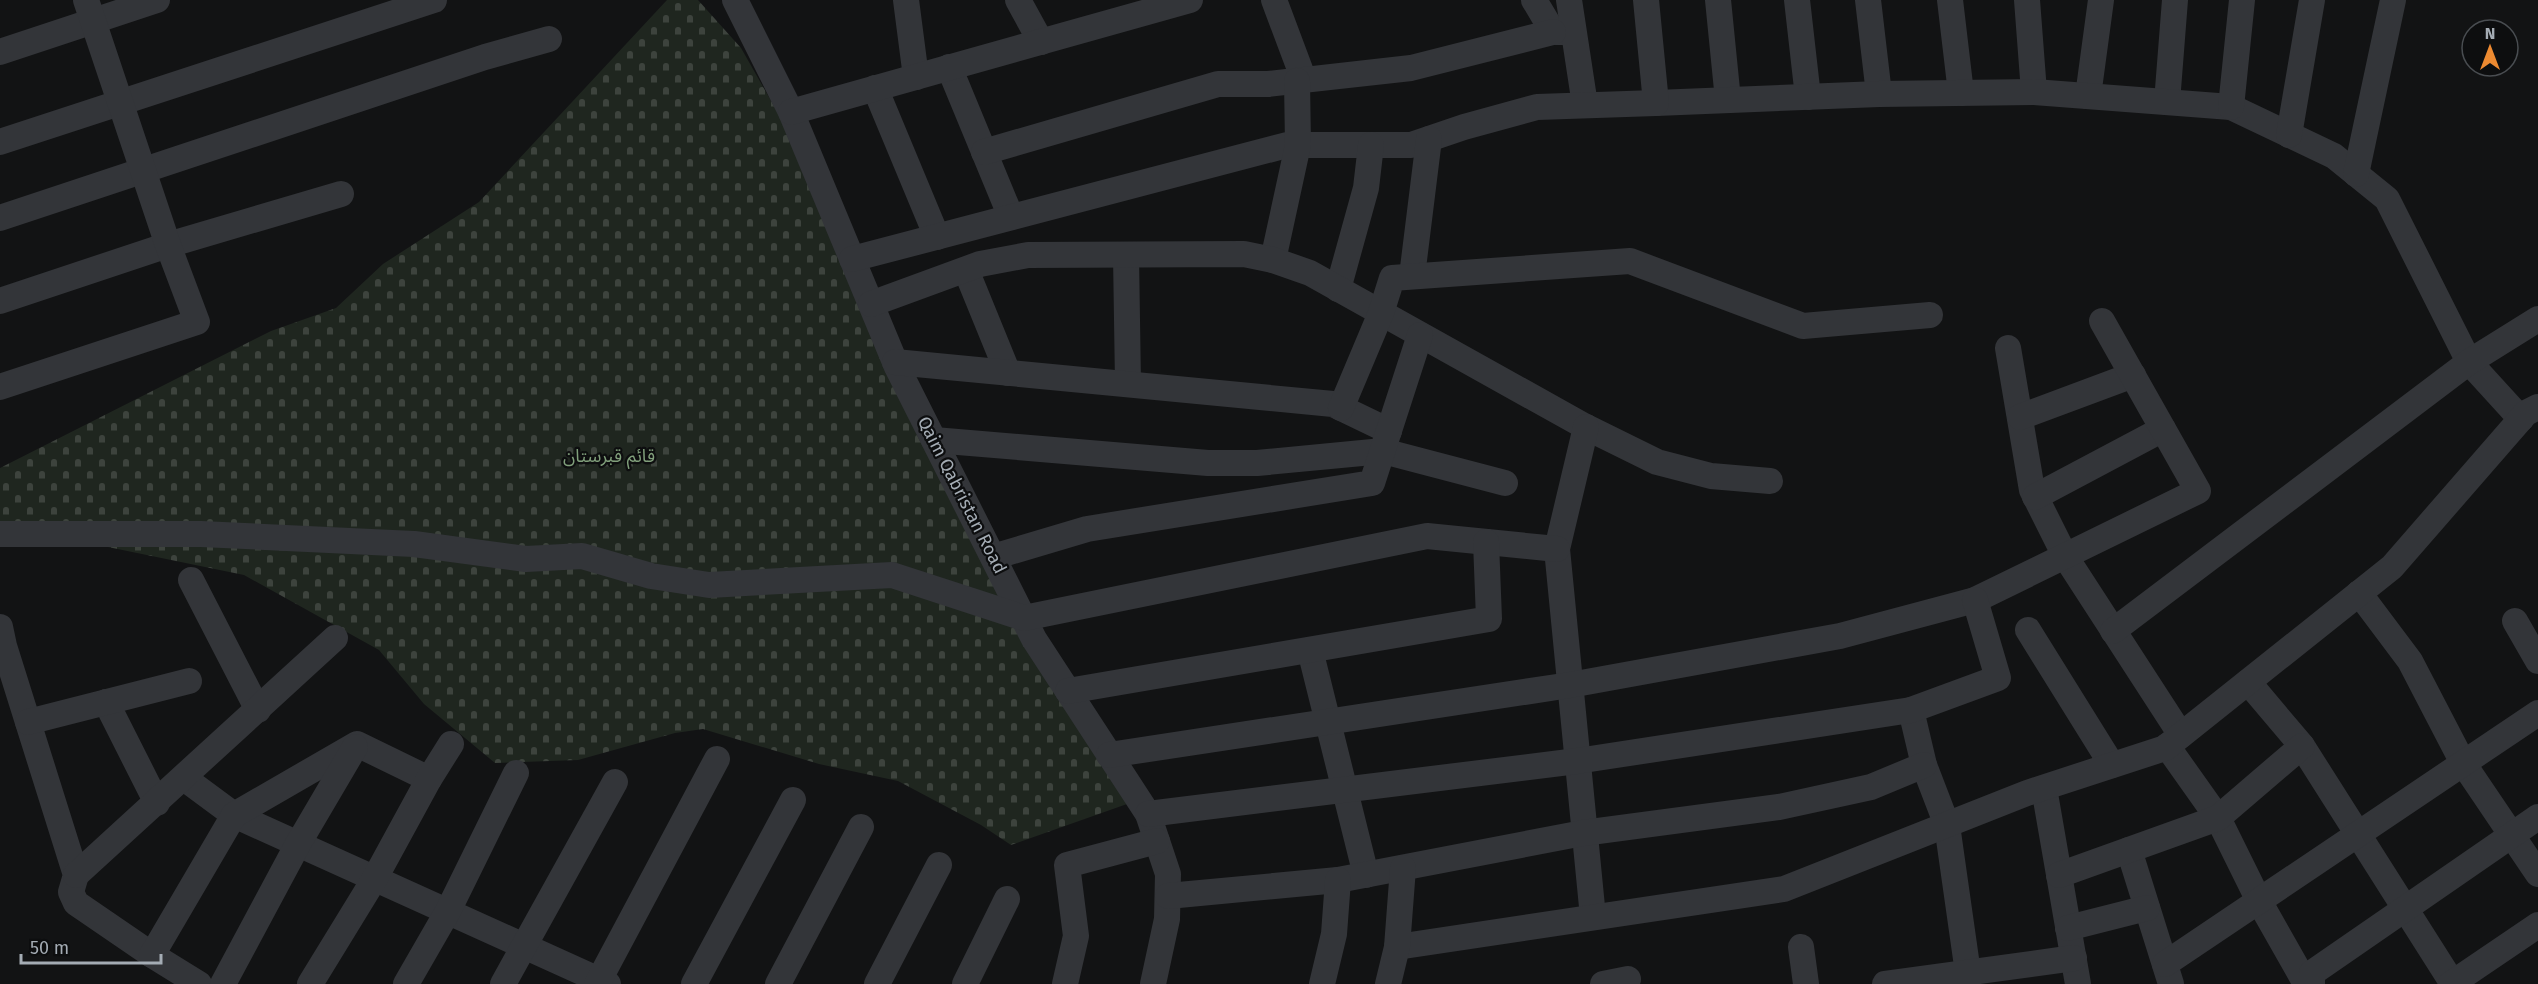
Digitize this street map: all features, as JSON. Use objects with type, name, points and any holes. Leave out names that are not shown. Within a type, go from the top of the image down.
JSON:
[{"type":"street","points":[[0,52],[90,10],[157,0]]},
{"type":"street","points":[[0,142],[434,0]]},
{"type":"street","name":"Qaim Qabristan Road","points":[[735,0],[791,111],[895,362],[1034,639],[1148,814],[1168,874],[1167,920],[1160,983]]},
{"type":"street","points":[[906,0],[916,77]]},
{"type":"street","points":[[791,111],[1041,42],[1156,4],[1190,0]]},
{"type":"street","points":[[1273,260],[1298,145],[1301,81],[1274,0]]},
{"type":"street","points":[[1534,0],[1563,32],[1585,105]]},
{"type":"street","points":[[1563,32],[1569,0]]},
{"type":"street","points":[[1646,0],[1656,103]]},
{"type":"street","points":[[1718,0],[1728,100]]},
{"type":"street","points":[[1797,0],[1808,97]]},
{"type":"street","points":[[1868,0],[1879,94]]},
{"type":"street","points":[[1950,0],[1961,93]]},
{"type":"street","points":[[2027,0],[2034,92]]},
{"type":"street","points":[[2088,96],[2101,0]]},
{"type":"street","points":[[2167,102],[2175,0]]},
{"type":"street","points":[[2231,108],[2242,0]]},
{"type":"street","points":[[2289,135],[2312,0]]},
{"type":"street","points":[[2356,174],[2393,0]]},
{"type":"street","points":[[1024,2],[1041,42]]},
{"type":"street","points":[[0,387],[197,322],[168,245],[90,10]]},
{"type":"street","points":[[984,152],[1218,84],[1269,84],[1411,68],[1563,32]]},
{"type":"street","points":[[0,218],[485,57],[549,39]]},
{"type":"street","points":[[949,67],[1011,217]]},
{"type":"street","points":[[875,88],[937,237]]},
{"type":"street","points":[[852,259],[1287,145],[1411,145],[1537,107],[1879,94],[2034,92],[2167,102],[2231,108],[2334,156],[2387,199],[2469,362],[2530,413],[2392,567],[2174,741],[2044,788],[1784,889],[1397,946]]},
{"type":"street","points":[[1412,276],[1429,139]]},
{"type":"street","points":[[1338,289],[1366,188],[1371,145]]},
{"type":"street","points":[[0,301],[168,245],[341,194]]},
{"type":"street","points":[[871,304],[980,264],[1028,255],[1244,254],[1273,260],[1310,273],[1586,428],[1657,462],[1711,476],[1770,481]]},
{"type":"street","points":[[1126,255],[1128,384]]},
{"type":"street","points":[[1341,408],[1381,313],[1392,278],[1630,261],[1803,326],[1930,315]]},
{"type":"street","points":[[966,270],[1008,373]]},
{"type":"street","points":[[2113,631],[2469,362],[2538,319]]},
{"type":"street","points":[[1109,755],[1570,685],[1840,636],[1975,600],[2198,491],[2102,321]]},
{"type":"street","points":[[993,557],[1087,529],[1372,483],[1420,335]]},
{"type":"street","points":[[2008,348],[2032,490],[2065,556],[2113,631],[2218,818],[2259,901],[2306,984]]},
{"type":"street","points":[[895,362],[1333,404],[1386,441],[1505,483]]},
{"type":"street","points":[[2020,417],[2133,375]]},
{"type":"street","points":[[1586,428],[1557,549],[1593,917]]},
{"type":"street","points":[[2036,497],[2163,429]]},
{"type":"street","points":[[934,440],[1208,463],[1257,463],[1386,441]]},
{"type":"street","points":[[0,534],[201,534],[414,544],[526,559],[582,556],[651,576],[709,585],[891,575],[1024,618],[1426,536],[1557,549]]},
{"type":"street","points":[[1068,691],[1489,619],[1486,542]]},
{"type":"street","points":[[191,580],[258,710]]},
{"type":"street","points":[[2359,593],[2410,661],[2463,763],[2538,874]]},
{"type":"street","points":[[1148,814],[1577,761],[1911,710],[1998,678],[1975,600]]},
{"type":"street","points":[[2515,621],[2538,661]]},
{"type":"street","points":[[2028,630],[2112,765]]},
{"type":"street","points":[[200,984],[152,955],[76,903],[71,892],[76,875],[335,638]]},
{"type":"street","points":[[1,640],[76,875]]},
{"type":"street","points":[[1310,650],[1366,875]]},
{"type":"street","points":[[28,722],[189,681]]},
{"type":"street","points":[[2248,682],[2302,746],[2452,984],[2538,925]]},
{"type":"street","points":[[106,702],[157,803]]},
{"type":"street","points":[[1911,710],[1924,765],[1947,825],[1968,973]]},
{"type":"street","points":[[2129,850],[2168,974],[2259,901],[2538,712]]},
{"type":"street","points":[[152,955],[234,815],[357,744]]},
{"type":"street","points":[[357,744],[429,779]]},
{"type":"street","points":[[223,984],[298,844],[357,744]]},
{"type":"street","points":[[310,984],[375,878],[429,779],[451,744]]},
{"type":"street","points":[[2059,875],[2218,818],[2302,746]]},
{"type":"street","points":[[184,778],[234,815],[602,983],[717,759]]},
{"type":"street","points":[[1168,896],[1338,880],[1583,832],[1779,807],[1871,787],[1924,765]]},
{"type":"street","points":[[406,984],[448,911],[516,774]]},
{"type":"street","points":[[503,984],[615,782]]},
{"type":"street","points":[[2044,788],[2078,984]]},
{"type":"street","points":[[694,984],[793,800]]},
{"type":"street","points":[[2312,984],[2312,973],[2538,817]]},
{"type":"street","points":[[778,984],[861,827]]},
{"type":"street","points":[[1065,984],[1076,936],[1067,865],[1157,841]]},
{"type":"street","points":[[877,984],[939,865]]},
{"type":"street","points":[[1388,984],[1397,946],[1403,868]]},
{"type":"street","points":[[1322,984],[1334,934],[1338,880]]},
{"type":"street","points":[[964,984],[1007,899]]},
{"type":"street","points":[[2068,928],[2147,908]]},
{"type":"street","points":[[1801,947],[1806,984]]},
{"type":"street","points":[[1885,984],[2074,958]]},
{"type":"street","points":[[1603,984],[1628,979]]},
{"type":"green space","name":"قائم قبرستان","points":[[667,0],[698,0],[741,48],[778,113],[882,363],[920,441],[1127,804],[1011,845],[981,825],[898,781],[819,764],[703,729],[675,733],[578,760],[495,763],[424,704],[379,650],[244,575],[108,547],[23,543],[0,546],[0,468],[271,331],[336,308],[383,264],[479,202]]}]
